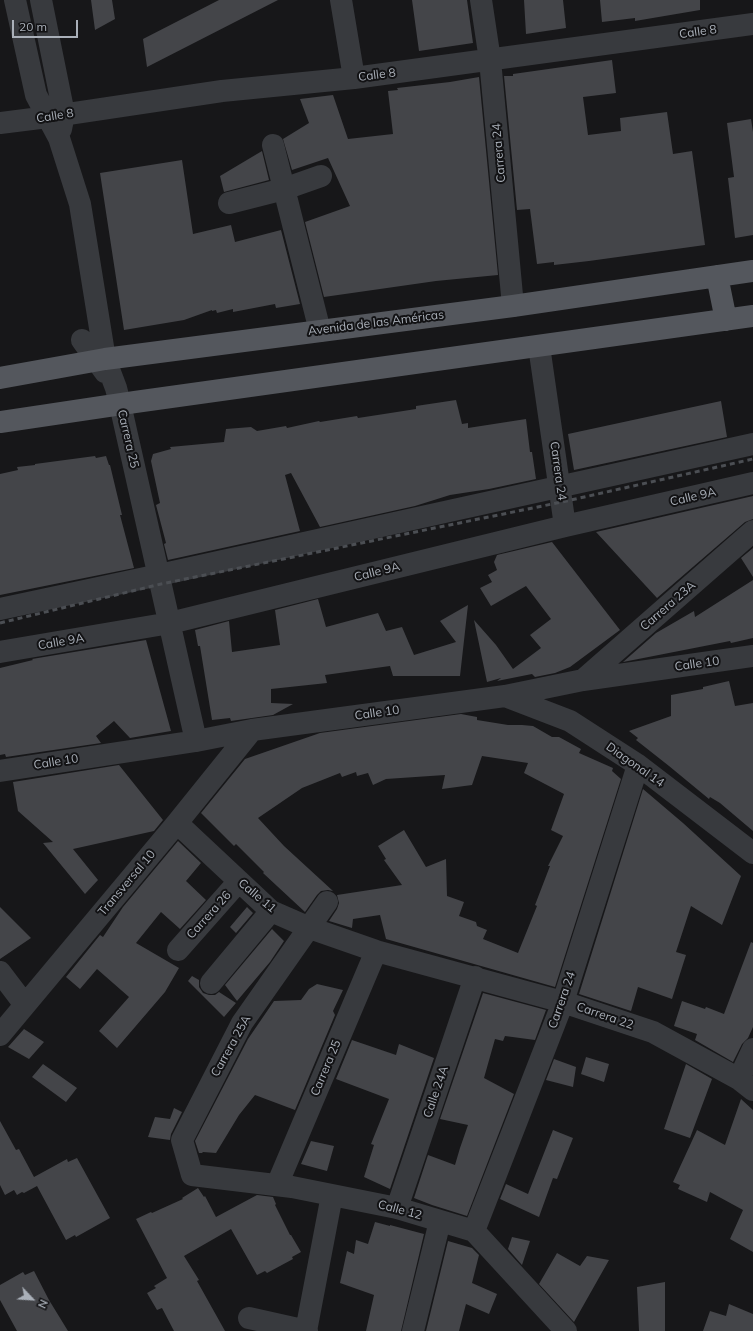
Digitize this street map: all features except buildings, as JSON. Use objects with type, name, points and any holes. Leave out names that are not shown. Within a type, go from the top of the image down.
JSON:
[{"type":"main road","name":"Avenida de las Américas","points":[[0,378],[96,361],[513,306],[753,271]]},
{"type":"main road","points":[[718,276],[726,320]]},
{"type":"main road","points":[[0,422],[131,408],[539,346],[753,316]]},
{"type":"street","name":"Carrera 25","points":[[15,0],[36,95],[56,116]]},
{"type":"street","name":"Carrera 25","points":[[41,0],[59,138],[80,204],[96,361],[131,408],[159,575],[196,741]]},
{"type":"street","points":[[341,0],[354,78]]},
{"type":"street","name":"Carrera 24","points":[[481,0],[490,60],[513,306]]},
{"type":"street","name":"Calle 8","points":[[0,123],[222,91],[354,78],[753,24]]},
{"type":"street","points":[[273,145],[320,331]]},
{"type":"street","points":[[229,203],[284,189],[321,176]]},
{"type":"street","points":[[96,361],[82,340],[131,408]]},
{"type":"street","name":"Carrera 24","points":[[539,346],[565,526]]},
{"type":"street","points":[[0,609],[753,444]]},
{"type":"street","name":"Calle 9A","points":[[0,652],[170,623],[565,526],[753,484]]},
{"type":"street","name":"Carrera 23A","points":[[583,680],[753,531]]},
{"type":"street","name":"Calle 10","points":[[0,771],[196,741],[252,730],[505,696],[583,680],[753,656]]},
{"type":"street","name":"Diagonal 14","points":[[505,696],[570,721],[638,765],[753,853]]},
{"type":"street","name":"Transversal 10","points":[[0,1035],[252,730]]},
{"type":"street","name":"Carrera 24","points":[[474,1231],[563,1002],[638,765]]},
{"type":"street","name":"Calle 11","points":[[177,822],[271,911],[310,928],[376,951]]},
{"type":"street","name":"Carrera 26","points":[[178,950],[239,881]]},
{"type":"street","name":"Carrera 25A","points":[[192,1175],[182,1140],[242,1023],[328,902]]},
{"type":"street","points":[[211,983],[271,911]]},
{"type":"street","name":"Carrera 25","points":[[277,1185],[376,951]]},
{"type":"street","name":"Carrera 22","points":[[376,951],[563,1002],[653,1032],[746,1084]]},
{"type":"street","points":[[0,972],[25,1005]]},
{"type":"street","name":"Calle 24A","points":[[397,1208],[475,977]]},
{"type":"street","points":[[746,1084],[753,1049]]},
{"type":"street","name":"Calle 12","points":[[192,1175],[277,1185],[332,1195],[397,1208],[474,1231]]},
{"type":"street","points":[[249,1318],[307,1331],[332,1195]]},
{"type":"street","points":[[413,1331],[440,1221]]},
{"type":"street","points":[[474,1231],[566,1331]]},
{"type":"railway","points":[[0,623],[161,584],[562,502],[753,459]]}]
